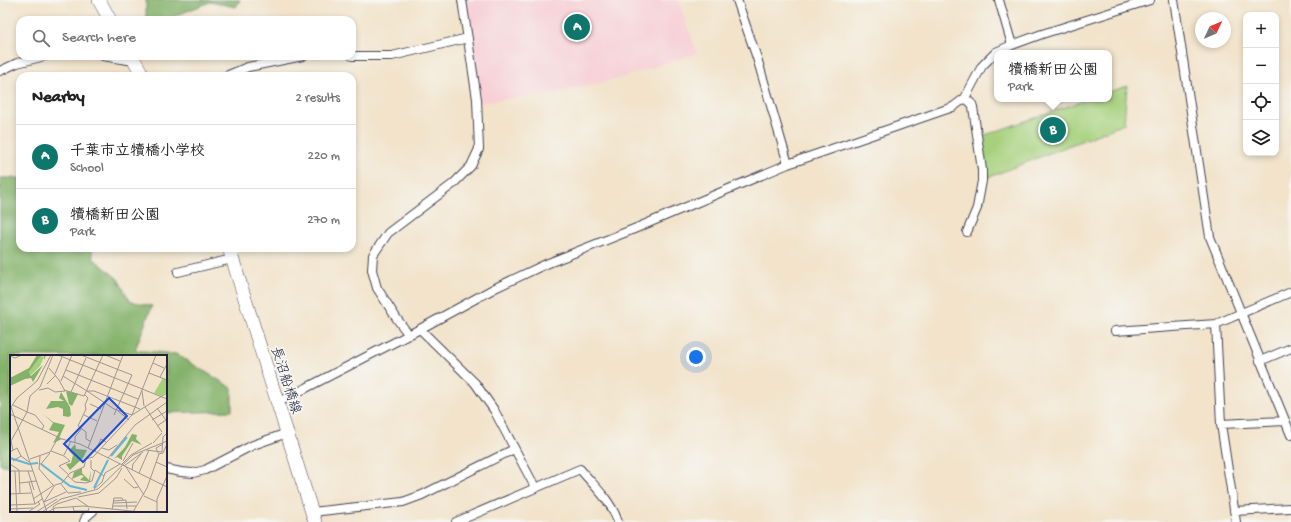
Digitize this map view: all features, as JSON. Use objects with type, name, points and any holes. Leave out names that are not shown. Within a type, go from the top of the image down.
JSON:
[{"type":"main road","points":[[99,0],[108,16]]},
{"type":"main road","points":[[134,60],[141,72]]},
{"type":"main road","name":"長沼船橋線","points":[[231,253],[314,517]]},
{"type":"street","points":[[409,335],[397,319],[378,288],[372,270],[373,255],[388,233],[453,184],[471,166],[479,149],[477,99],[462,0]]},
{"type":"street","points":[[737,0],[757,58],[788,164]]},
{"type":"street","points":[[999,0],[1012,44]]},
{"type":"street","points":[[1000,50],[1012,44],[1042,34],[1150,0]]},
{"type":"street","points":[[1174,0],[1210,237],[1291,434]]},
{"type":"street","points":[[356,56],[392,56],[468,38]]},
{"type":"street","points":[[277,403],[409,335],[495,288],[546,264],[634,229],[788,164],[953,107],[964,98],[982,66],[994,54]]},
{"type":"street","points":[[0,71],[17,63],[29,60]]},
{"type":"street","points":[[236,72],[248,67],[282,60]]},
{"type":"street","points":[[964,98],[972,104],[973,107],[982,170],[982,181],[977,208],[967,232]]},
{"type":"street","points":[[178,272],[231,253]]},
{"type":"street","points":[[1115,331],[1216,324],[1241,312],[1291,292]]},
{"type":"street","points":[[1216,324],[1221,424],[1236,522]]},
{"type":"street","points":[[420,329],[475,383],[494,410],[535,487]]},
{"type":"street","points":[[1260,361],[1291,348]]},
{"type":"street","points":[[1221,424],[1285,421]]},
{"type":"street","points":[[167,470],[193,473],[205,470],[253,445],[287,433]]},
{"type":"street","points":[[314,517],[403,502],[422,495],[514,449]]},
{"type":"street","points":[[456,522],[580,469],[608,500],[618,522]]},
{"type":"street","points":[[1234,512],[1291,508]]},
{"type":"street","points":[[84,522],[86,517],[92,512]]},
{"type":"shaded area","points":[[462,0],[678,0],[697,53],[617,79],[560,92],[478,103]]},
{"type":"green space","points":[[146,0],[240,0],[236,7],[210,2],[175,16],[146,16]]},
{"type":"green space","points":[[1127,86],[1124,124],[984,179],[980,137],[1079,102],[1112,102],[1112,91]]},
{"type":"green space","points":[[0,178],[16,178],[16,252],[92,252],[93,258],[118,279],[130,301],[152,306],[135,350],[176,354],[232,388],[232,411],[167,413],[167,355],[10,355],[10,467],[0,464]]},
{"type":"place","name":"千葉市立犢橋小学校","points":[[577,27]]},
{"type":"place","name":"犢橋新田公園","points":[[1053,130]]}]
